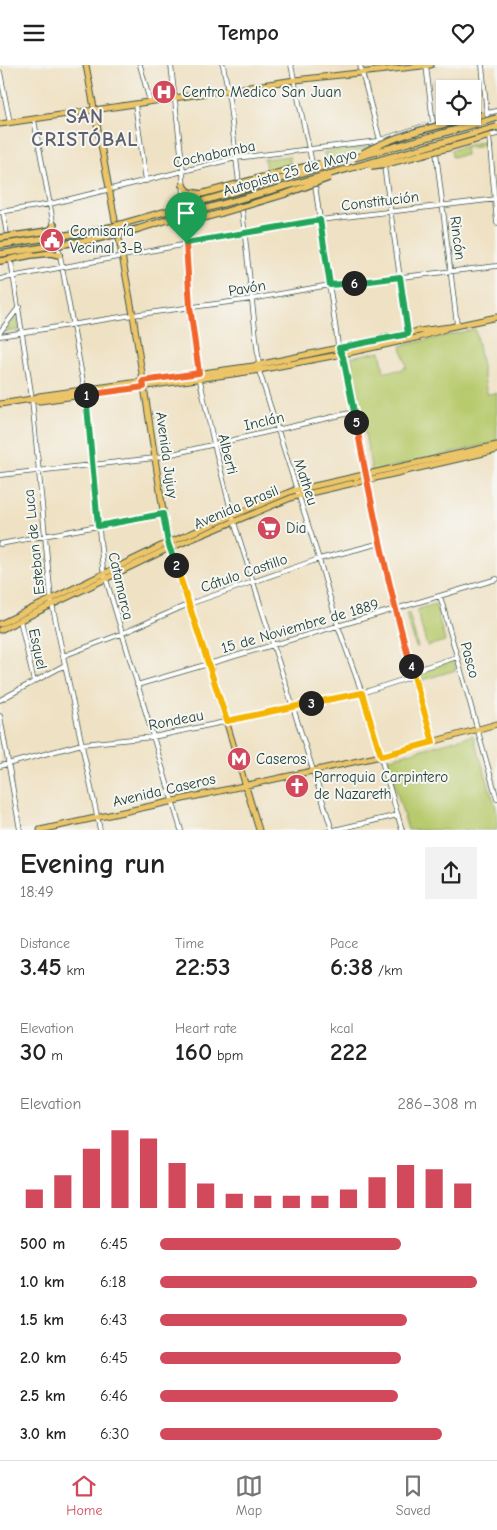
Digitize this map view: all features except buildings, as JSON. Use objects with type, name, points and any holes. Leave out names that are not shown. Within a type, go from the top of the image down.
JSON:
[{"type":"highway","points":[[354,158],[374,147],[399,138],[485,114]]},
{"type":"highway","name":"Autopista 25 de Mayo","points":[[0,245],[111,227],[497,118]]},
{"type":"highway","name":"Autopista 25 de Mayo","points":[[0,255],[120,234],[497,127]]},
{"type":"highway","points":[[357,167],[386,164],[489,135]]},
{"type":"highway","points":[[183,185],[189,192],[201,194],[296,168],[344,161]]},
{"type":"highway","points":[[185,222],[285,194],[347,169]]},
{"type":"highway","points":[[0,238],[51,230],[54,225]]},
{"type":"highway","points":[[0,261],[31,255],[59,253]]},
{"type":"main road","points":[[86,65],[115,220]]},
{"type":"main road","points":[[0,124],[295,80],[408,66],[431,65]]},
{"type":"main road","name":"Avenida Jujuy","points":[[119,239],[133,315],[169,546],[209,663],[259,830]]},
{"type":"main road","points":[[0,404],[32,399],[39,396],[85,392],[259,368],[420,337],[450,327],[497,317]]},
{"type":"main road","points":[[340,351],[408,334],[450,327]]},
{"type":"main road","name":"Avenida Brasil","points":[[367,478],[497,445]]},
{"type":"main road","name":"Avenida Brasil","points":[[0,624],[169,546],[298,492],[497,450]]},
{"type":"main road","name":"Avenida Brasil","points":[[0,630],[51,602]]},
{"type":"main road","name":"Avenida Caseros","points":[[40,830],[58,828],[381,756],[497,724]]},
{"type":"street","points":[[140,65],[150,102]]},
{"type":"street","points":[[171,65],[183,171],[184,202]]},
{"type":"street","points":[[223,65],[239,183]]},
{"type":"street","points":[[292,65],[312,163]]},
{"type":"street","points":[[360,65],[380,141]]},
{"type":"street","name":"Cochabamba","points":[[1,212],[50,204],[236,158],[380,141],[433,123],[426,65]]},
{"type":"street","points":[[482,65],[485,114],[497,111]]},
{"type":"street","points":[[0,72],[10,123]]},
{"type":"street","points":[[135,104],[146,181]]},
{"type":"street","points":[[34,120],[55,232]]},
{"type":"street","points":[[497,134],[489,135],[497,223]]},
{"type":"street","name":"Rincón","points":[[436,152],[458,325]]},
{"type":"street","points":[[384,166],[408,334]]},
{"type":"street","points":[[315,185],[337,340],[354,412],[380,543],[396,610],[433,742]]},
{"type":"street","name":"Constitución","points":[[0,279],[186,243],[320,220],[496,199]]},
{"type":"street","name":"Matheu","points":[[242,209],[259,368],[338,626],[362,693],[402,830]]},
{"type":"street","points":[[1,212],[7,235]]},
{"type":"street","name":"Alberti","points":[[185,222],[190,307],[199,376],[214,444],[233,519],[333,830]]},
{"type":"street","name":"Catamarca","points":[[59,253],[85,392],[98,526],[105,576],[181,830]]},
{"type":"street","name":"Esteban de Luca","points":[[12,261],[32,399],[51,602],[100,830]]},
{"type":"street","name":"Pavón","points":[[0,334],[252,299],[330,285],[497,266]]},
{"type":"street","points":[[0,334],[19,307]]},
{"type":"street","name":"Inclán","points":[[0,475],[155,458],[354,412]]},
{"type":"street","points":[[0,544],[163,514]]},
{"type":"street","name":"Cátulo Castillo","points":[[63,656],[121,634],[190,604],[253,581],[319,559],[380,543]]},
{"type":"street","name":"15 de Noviembre de 1889","points":[[137,685],[497,579]]},
{"type":"street","name":"Pasco","points":[[440,596],[497,797]]},
{"type":"street","name":"Esquel","points":[[20,620],[34,682]]},
{"type":"street","points":[[413,671],[457,657]]},
{"type":"street","points":[[0,699],[65,665]]},
{"type":"street","name":"Rondeau","points":[[0,766],[82,745],[153,737],[362,693],[414,676]]},
{"type":"street","points":[[0,716],[20,830]]},
{"type":"street","points":[[333,830],[398,815]]},
{"type":"green space","points":[[486,140],[487,146],[465,148],[466,155],[452,157],[451,150]]},
{"type":"green space","points":[[376,145],[325,161],[324,152]]},
{"type":"green space","points":[[289,156],[291,168],[267,174],[264,159]]},
{"type":"green space","points":[[15,318],[17,318],[20,330],[5,332]]},
{"type":"green space","points":[[475,329],[487,394],[497,393],[497,442],[372,472],[351,357],[380,351],[384,372],[400,370],[406,367],[401,346]]},
{"type":"green space","points":[[435,604],[445,641],[427,646],[417,611]]},
{"type":"green space","points":[[409,613],[418,647],[416,647],[406,614]]},
{"type":"green space","points":[[453,661],[456,670],[419,681],[417,672]]},
{"type":"green space","points":[[473,735],[497,811],[497,830],[408,830],[387,759]]},
{"type":"tunnel","points":[[239,183],[242,209]]},
{"type":"place","name":"Centro Medico San Juan","points":[[164,92]]},
{"type":"place","name":"Comisaría Vecinal 3-B","points":[[52,240]]},
{"type":"place","name":"Dia","points":[[269,528]]},
{"type":"place","name":"Caseros","points":[[239,759]]},
{"type":"place","name":"Parroquia Carpintero de Nazareth","points":[[297,786]]},
{"type":"district","name":"SAN CRISTÓBAL","points":[[85,128]]},
{"type":"route","points":[[320,220],[330,285],[400,277],[408,334],[339,348],[343,357],[396,615],[433,742],[381,756],[362,693],[227,721],[190,604],[168,543],[163,514],[98,526],[86,395],[144,387],[143,381],[199,373],[190,307],[186,243],[320,220]]}]
